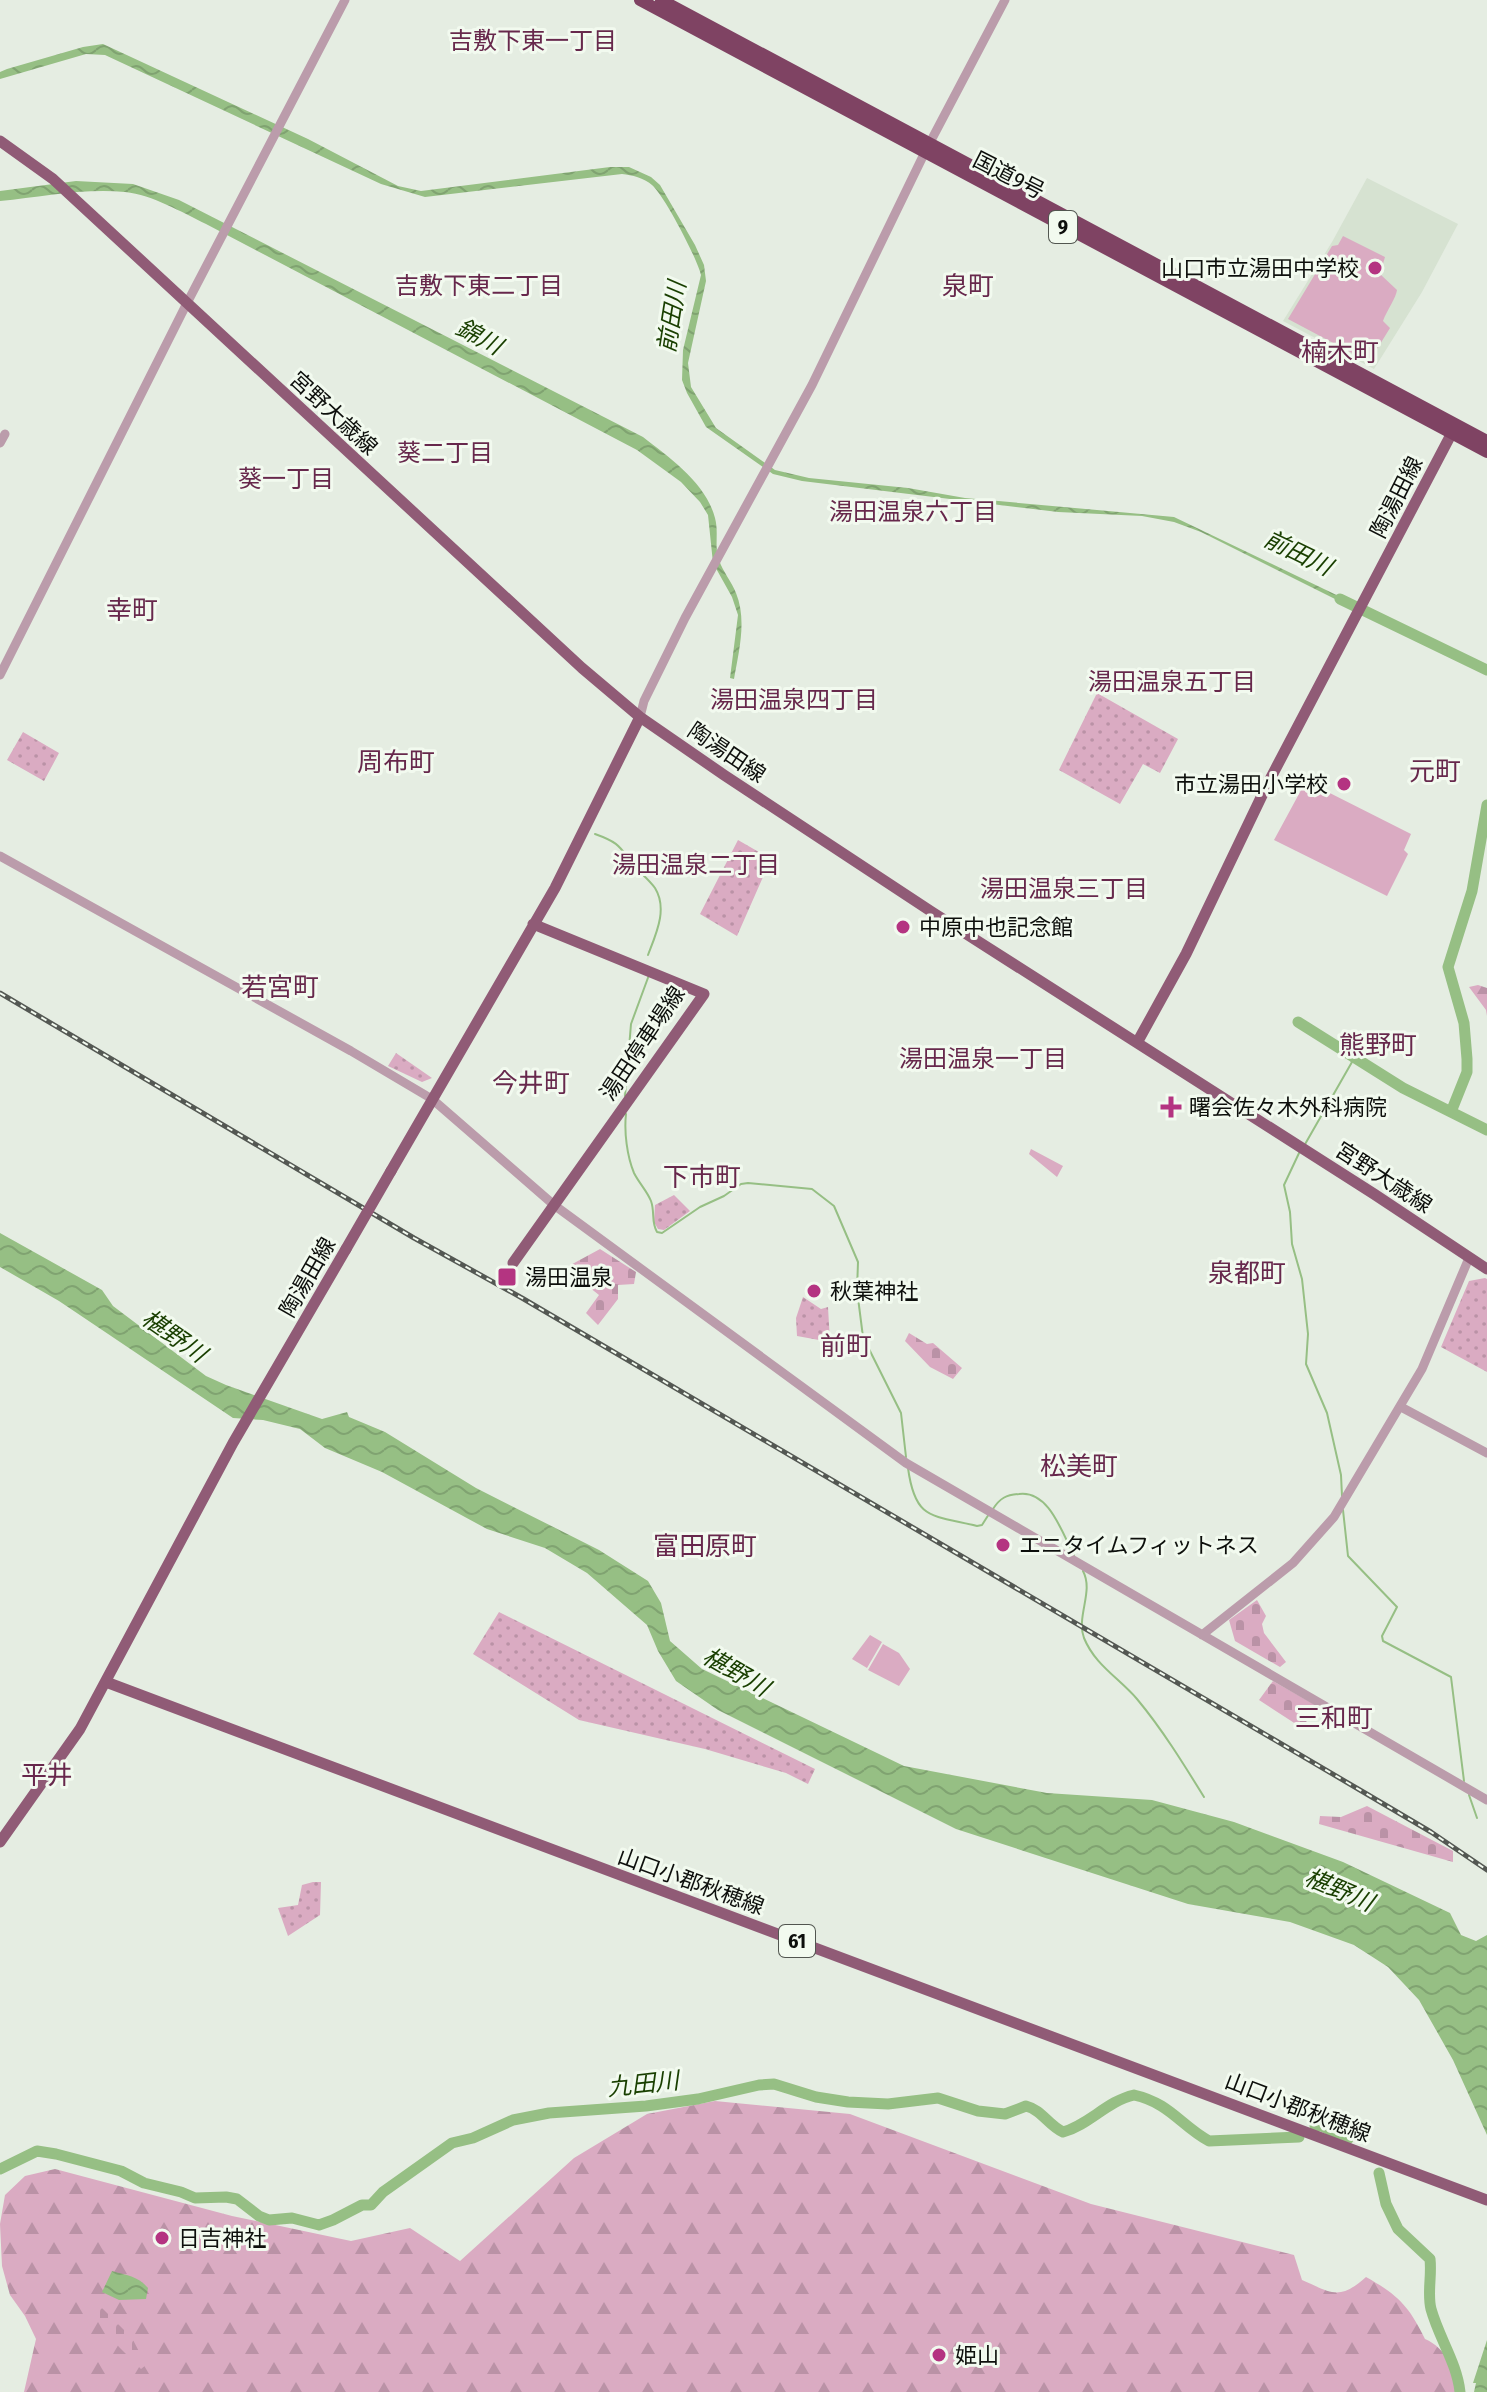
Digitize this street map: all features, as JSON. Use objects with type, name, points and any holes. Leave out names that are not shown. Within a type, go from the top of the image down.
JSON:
[{"type":"highway","name":"国道9号","points":[[640,0],[667,4],[927,148],[1454,429],[1487,452]]},
{"type":"highway","name":"国道9号","points":[[1454,429],[1487,441]]},
{"type":"main road","name":"宮野大歳線","points":[[0,141],[53,179],[582,668],[640,717]]},
{"type":"main road","name":"陶湯田線","points":[[106,1682],[233,1443],[555,888],[640,717],[932,912],[1138,1041],[1186,954],[1256,808],[1454,429]]},
{"type":"main road","name":"湯田停車場線","points":[[513,1263],[704,994],[533,924]]},
{"type":"main road","name":"宮野大歳線","points":[[1138,1041],[1487,1269]]},
{"type":"main road","points":[[0,1842],[80,1729],[106,1682]]},
{"type":"main road","name":"山口小郡秋穂線","points":[[106,1682],[1487,2200]]},
{"type":"street","points":[[0,675],[186,305],[345,0]]},
{"type":"street","points":[[640,717],[655,679],[841,329],[927,148],[1005,0]]},
{"type":"street","points":[[0,856],[432,1099],[554,1205],[906,1463],[1487,1800]]},
{"type":"street","points":[[1202,1635],[1276,1578],[1310,1546],[1347,1497],[1433,1348],[1469,1258]]},
{"type":"street","points":[[1401,1407],[1487,1453]]},
{"type":"shaded area","name":"山口市立湯田中学校","points":[[1367,178],[1458,224],[1422,292],[1374,369],[1283,321]]},
{"type":"green space","points":[[1343,236],[1385,257],[1380,274],[1397,290],[1383,321],[1390,328],[1369,362],[1288,319],[1332,246],[1338,245]]},
{"type":"green space","points":[[1097,693],[1178,739],[1160,773],[1143,764],[1120,804],[1059,770]]},
{"type":"green space","points":[[23,732],[59,753],[44,781],[7,760]]},
{"type":"green space","points":[[1306,781],[1411,834],[1404,850],[1408,854],[1387,896],[1274,840]]},
{"type":"green space","points":[[738,840],[771,859],[737,936],[700,914]]},
{"type":"green space","points":[[1478,985],[1487,988],[1487,1016],[1469,987]]},
{"type":"green space","points":[[396,1053],[432,1078],[422,1082],[388,1066]]},
{"type":"green space","points":[[1031,1149],[1063,1166],[1057,1177],[1029,1154]]},
{"type":"green space","points":[[674,1195],[690,1211],[664,1230],[658,1229],[654,1222],[655,1205]]},
{"type":"green space","points":[[600,1249],[636,1272],[634,1284],[618,1285],[618,1299],[598,1325],[586,1313],[599,1295],[565,1268]]},
{"type":"green space","points":[[1485,1278],[1487,1372],[1441,1347],[1469,1281]]},
{"type":"green space","points":[[803,1297],[821,1309],[828,1307],[830,1342],[797,1336],[796,1318]]},
{"type":"green space","points":[[909,1333],[927,1344],[933,1343],[962,1368],[953,1379],[930,1367],[905,1341]]},
{"type":"green space","points":[[1257,1600],[1266,1616],[1262,1624],[1264,1633],[1286,1662],[1280,1667],[1235,1641],[1229,1620]]},
{"type":"green space","points":[[499,1612],[815,1769],[808,1784],[786,1773],[705,1749],[579,1720],[473,1654]]},
{"type":"green space","points":[[870,1635],[882,1642],[867,1668],[852,1659]]},
{"type":"green space","points":[[883,1644],[899,1653],[910,1669],[899,1686],[868,1670]]},
{"type":"green space","points":[[1273,1681],[1317,1706],[1302,1728],[1259,1700]]},
{"type":"green space","points":[[1367,1806],[1453,1851],[1453,1862],[1319,1824],[1320,1816],[1341,1817]]},
{"type":"green space","points":[[321,1882],[320,1915],[288,1936],[278,1908],[298,1905],[302,1885]]},
{"type":"green space","points":[[715,2101],[850,2114],[1091,2204],[1294,2255],[1302,2280],[1328,2291],[1342,2292],[1366,2277],[1402,2302],[1425,2339],[1444,2354],[1455,2376],[1458,2392],[24,2392],[36,2339],[10,2295],[2,2266],[0,2224],[5,2195],[25,2176],[55,2169],[232,2216],[351,2241],[410,2228],[460,2261],[574,2158],[647,2114]]},
{"type":"green space","points":[[97,2303],[132,2338],[146,2365],[141,2369],[92,2312]]},
{"type":"water","points":[[103,44],[308,139],[398,186],[421,191],[610,167],[629,167],[651,177],[660,185],[704,265],[706,281],[688,363],[691,387],[716,428],[775,470],[809,478],[908,488],[965,498],[1174,517],[1353,603],[1351,607],[1201,532],[1174,522],[1142,516],[1058,512],[802,481],[773,474],[706,427],[687,393],[682,380],[683,350],[701,275],[672,213],[649,183],[622,174],[425,197],[381,184],[105,55],[86,54],[0,79],[0,72],[7,69]]},
{"type":"water","points":[[76,181],[133,184],[179,200],[643,437],[686,472],[710,505],[716,524],[719,560],[736,593],[741,614],[734,679],[730,678],[738,615],[713,563],[708,515],[681,482],[637,450],[156,200],[110,191],[0,201],[0,191]]},
{"type":"water","name":"椹野川","points":[[0,1233],[102,1290],[113,1306],[206,1376],[322,1419],[347,1412],[349,1417],[385,1432],[476,1488],[599,1550],[648,1581],[661,1603],[670,1641],[702,1669],[904,1766],[1047,1793],[1152,1800],[1234,1822],[1343,1862],[1450,1913],[1461,1935],[1476,1941],[1487,1935],[1487,2135],[1453,2060],[1419,2000],[1388,1967],[1354,1945],[1290,1922],[1188,1904],[956,1829],[718,1710],[676,1681],[647,1625],[587,1573],[545,1548],[487,1529],[382,1472],[325,1448],[300,1429],[263,1420],[233,1418],[59,1301],[0,1267]]},
{"type":"water","points":[[112,2271],[132,2276],[144,2284],[148,2288],[146,2299],[119,2300],[102,2292]]},
{"type":"water","points":[[1487,2340],[1487,2392],[1474,2392],[1476,2383],[1473,2383]]},
{"type":"waterway","name":"前田川","points":[[1340,599],[1487,670]]},
{"type":"waterway","name":"前田川","points":[[1451,1112],[1467,1072],[1467,1059],[1464,1023],[1448,967],[1472,891],[1487,805]]},
{"type":"waterway","points":[[595,834],[620,847],[659,896],[661,913],[648,955]]},
{"type":"waterway","points":[[625,1096],[631,1024],[649,975]]},
{"type":"waterway","name":"錦川","points":[[1298,1022],[1403,1088],[1487,1130]]},
{"type":"waterway","points":[[1304,1146],[1352,1062],[1348,1053]]},
{"type":"waterway","points":[[626,1114],[630,1159],[634,1173],[651,1201],[657,1232],[662,1233],[741,1184],[812,1189],[834,1206],[858,1262],[857,1290],[863,1337],[901,1413],[906,1457]]},
{"type":"waterway","points":[[1300,1151],[1284,1185],[1292,1244],[1302,1279],[1308,1334],[1306,1364],[1327,1413],[1341,1475],[1342,1496]]},
{"type":"waterway","points":[[908,1468],[915,1497],[928,1512],[977,1526],[982,1525],[989,1514]]},
{"type":"waterway","points":[[993,1509],[1010,1495],[1029,1495],[1039,1499],[1053,1515],[1074,1555]]},
{"type":"waterway","points":[[1343,1510],[1348,1556],[1397,1607],[1382,1636],[1383,1641],[1451,1677],[1464,1781]]},
{"type":"waterway","points":[[1083,1571],[1087,1587],[1082,1630],[1089,1648],[1146,1710],[1204,1797]]},
{"type":"waterway","points":[[1469,1795],[1477,1818]]},
{"type":"waterway","name":"九田川","points":[[0,2169],[37,2151],[56,2154],[121,2171],[144,2183],[195,2198],[237,2199],[269,2220],[292,2218],[319,2225],[362,2205],[371,2205],[383,2192],[452,2143],[473,2138],[513,2120],[549,2113],[698,2099],[774,2084],[816,2097],[848,2102],[888,2104],[938,2098],[978,2111],[1005,2114],[1026,2106],[1063,2132],[1115,2102],[1134,2095],[1157,2103],[1209,2141],[1299,2137]]},
{"type":"waterway","name":"九田川","points":[[1315,2126],[1322,2126],[1348,2139]]},
{"type":"waterway","name":"九田川","points":[[1379,2173],[1386,2204],[1398,2229],[1430,2259],[1431,2309],[1460,2392]]},
{"type":"railway","points":[[0,993],[1365,1793],[1487,1870]]},
{"type":"place","name":"山口市立湯田中学校","points":[[1375,268]]},
{"type":"place","name":"市立湯田小学校","points":[[1344,784]]},
{"type":"place","name":"中原中也記念館","points":[[903,927]]},
{"type":"place","name":"曙会佐々木外科病院","points":[[1171,1107]]},
{"type":"place","name":"湯田温泉","points":[[507,1277]]},
{"type":"place","name":"秋葉神社","points":[[814,1291]]},
{"type":"place","name":"エニタイムフィットネス","points":[[1003,1545]]},
{"type":"place","name":"日吉神社","points":[[162,2238]]},
{"type":"place","name":"姫山","points":[[939,2355]]},
{"type":"district","name":"吉敷下東一丁目","points":[[533,41]]},
{"type":"district","name":"吉敷下東二丁目","points":[[479,286]]},
{"type":"district","name":"泉町","points":[[968,286]]},
{"type":"district","name":"楠木町","points":[[1340,352]]},
{"type":"district","name":"葵二丁目","points":[[445,453]]},
{"type":"district","name":"葵一丁目","points":[[286,479]]},
{"type":"district","name":"湯田温泉六丁目","points":[[913,512]]},
{"type":"district","name":"幸町","points":[[132,610]]},
{"type":"district","name":"湯田温泉五丁目","points":[[1172,682]]},
{"type":"district","name":"湯田温泉四丁目","points":[[794,700]]},
{"type":"district","name":"周布町","points":[[396,762]]},
{"type":"district","name":"元町","points":[[1435,771]]},
{"type":"district","name":"湯田温泉二丁目","points":[[696,865]]},
{"type":"district","name":"湯田温泉三丁目","points":[[1064,889]]},
{"type":"district","name":"若宮町","points":[[280,987]]},
{"type":"district","name":"熊野町","points":[[1378,1045]]},
{"type":"district","name":"湯田温泉一丁目","points":[[983,1059]]},
{"type":"district","name":"今井町","points":[[531,1083]]},
{"type":"district","name":"下市町","points":[[702,1177]]},
{"type":"district","name":"泉都町","points":[[1247,1273]]},
{"type":"district","name":"前町","points":[[846,1346]]},
{"type":"district","name":"松美町","points":[[1079,1466]]},
{"type":"district","name":"富田原町","points":[[705,1546]]},
{"type":"district","name":"三和町","points":[[1334,1718]]},
{"type":"district","name":"平井","points":[[47,1775]]}]
